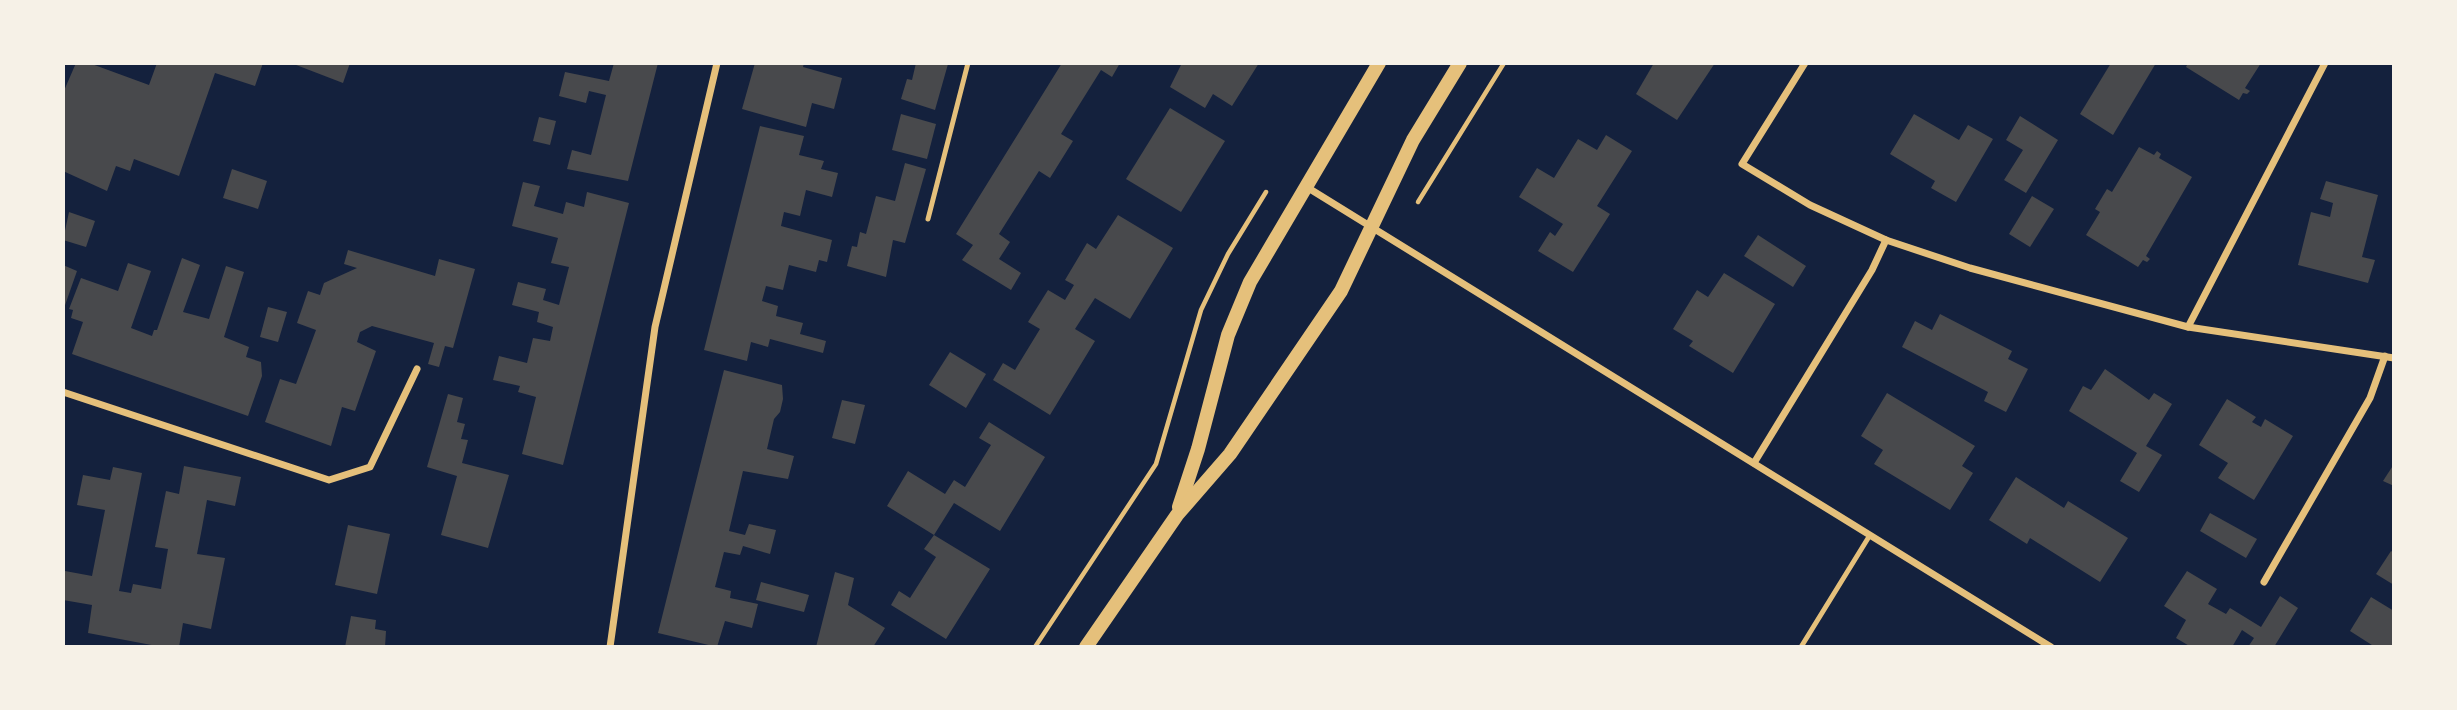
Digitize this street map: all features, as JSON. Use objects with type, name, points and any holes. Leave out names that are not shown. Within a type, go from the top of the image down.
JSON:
[{"type":"main road","points":[[1177,515],[1198,449],[1228,335],[1250,282],[1304,186],[1379,63]]},
{"type":"main road","points":[[1086,647],[1177,515],[1230,454],[1341,291],[1413,140],[1460,63]]},
{"type":"street","points":[[610,647],[655,327],[717,63]]},
{"type":"street","points":[[1805,63],[1742,164],[1810,205],[1886,240],[1970,268],[2188,327],[2394,358]]},
{"type":"street","points":[[2188,327],[2325,63]]},
{"type":"street","points":[[1304,186],[2051,647]]},
{"type":"street","points":[[1754,463],[1872,270],[1886,240]]},
{"type":"street","points":[[2264,582],[2370,398],[2385,356]]},
{"type":"street","points":[[63,393],[330,480],[370,467],[417,369]]},
{"type":"lane","points":[[928,219],[968,63]]},
{"type":"lane","points":[[1801,647],[1870,536]]},
{"type":"path","points":[[1394,242],[1504,63]]},
{"type":"building","points":[[76,63],[89,63],[149,85],[157,63],[263,63],[255,86],[215,73],[179,176],[134,159],[130,171],[116,166],[107,191],[63,171],[63,93]]},
{"type":"building","points":[[291,63],[350,63],[343,83]]},
{"type":"building","points":[[614,63],[658,63],[628,181],[567,169],[572,150],[591,155],[606,95],[589,91],[586,103],[559,96],[565,72],[609,81]]},
{"type":"building","points":[[755,63],[804,63],[803,67],[842,78],[834,109],[812,103],[806,127],[742,109]]},
{"type":"building","points":[[916,63],[948,64],[935,110],[901,99],[907,79],[912,80]]},
{"type":"building","points":[[1062,63],[1120,63],[1112,77],[1101,70],[1061,134],[1073,141],[1050,178],[1039,171],[999,234],[1010,242],[999,259],[1021,273],[1011,290],[962,260],[973,245],[956,234]]},
{"type":"building","points":[[1182,63],[1259,63],[1232,106],[1213,94],[1205,108],[1170,87]]},
{"type":"building","points":[[1654,63],[1715,63],[1677,120],[1636,94]]},
{"type":"building","points":[[2111,63],[2156,63],[2113,135],[2080,114]]},
{"type":"building","points":[[2188,63],[2261,63],[2245,88],[2250,91],[2243,93],[2239,100],[2186,67]]},
{"type":"building","points":[[1170,108],[1225,141],[1181,212],[1126,179]]},
{"type":"building","points":[[901,114],[936,124],[927,159],[892,150]]},
{"type":"building","points":[[1914,114],[1959,140],[1968,125],[1993,139],[1956,202],[1931,188],[1935,181],[1890,154]]},
{"type":"building","points":[[2020,116],[2058,140],[2026,193],[2004,180],[2023,150],[2006,140]]},
{"type":"building","points":[[539,117],[556,121],[550,145],[533,141]]},
{"type":"building","points":[[760,126],[804,136],[799,155],[824,161],[821,169],[838,173],[832,197],[806,190],[800,216],[784,212],[781,226],[832,240],[827,262],[819,260],[816,272],[789,265],[783,290],[766,286],[762,301],[778,306],[776,316],[803,323],[800,334],[826,341],[823,353],[770,339],[768,347],[751,342],[747,361],[704,350]]},
{"type":"building","points":[[1606,135],[1632,151],[1597,206],[1610,214],[1573,272],[1538,251],[1550,232],[1555,236],[1563,224],[1519,197],[1537,168],[1554,178],[1578,139],[1597,150]]},
{"type":"building","points":[[2139,147],[2154,155],[2157,151],[2161,154],[2159,158],[2192,177],[2146,256],[2150,259],[2147,262],[2143,260],[2138,267],[2086,235],[2100,212],[2095,209],[2107,189],[2112,192]]},
{"type":"building","points":[[905,163],[926,169],[905,243],[893,240],[886,277],[847,266],[852,246],[857,247],[860,232],[866,234],[876,196],[895,201]]},
{"type":"building","points":[[232,169],[267,181],[258,209],[223,198]]},
{"type":"building","points":[[2326,181],[2378,195],[2362,257],[2375,260],[2368,283],[2298,265],[2311,212],[2330,217],[2333,203],[2320,199]]},
{"type":"building","points":[[523,182],[540,186],[534,206],[563,214],[566,202],[584,207],[587,192],[629,203],[563,465],[522,454],[536,397],[518,392],[520,386],[493,380],[499,356],[527,363],[533,338],[550,341],[553,327],[537,322],[539,312],[512,305],[518,282],[546,289],[543,300],[559,305],[569,267],[551,263],[558,238],[512,226]]},
{"type":"building","points":[[2032,196],[2054,209],[2030,247],[2009,234]]},
{"type":"building","points":[[69,212],[95,221],[86,247],[63,240]]},
{"type":"building","points":[[1118,215],[1173,248],[1130,319],[1095,298],[1075,329],[1095,341],[1050,415],[993,380],[1003,363],[1015,370],[1040,329],[1028,322],[1048,290],[1065,300],[1074,285],[1065,280],[1087,243],[1096,249]]},
{"type":"building","points":[[1758,235],[1806,266],[1793,287],[1744,256]]},
{"type":"building","points":[[348,250],[435,276],[439,259],[475,269],[453,348],[445,346],[439,367],[428,364],[434,343],[372,326],[360,332],[357,342],[376,351],[355,411],[342,407],[331,446],[265,422],[280,379],[296,384],[316,330],[297,323],[308,291],[320,295],[324,283],[357,268],[344,264]]},
{"type":"building","points":[[182,258],[200,265],[183,312],[209,319],[226,266],[244,272],[224,337],[249,347],[246,357],[261,362],[262,376],[248,416],[72,354],[83,322],[71,318],[73,310],[69,309],[81,278],[118,291],[128,263],[151,271],[131,328],[152,336],[154,330],[157,330]]},
{"type":"building","points":[[63,265],[77,271],[63,311]]},
{"type":"building","points":[[1724,273],[1775,304],[1733,373],[1689,346],[1693,341],[1673,329],[1697,290],[1708,297]]},
{"type":"building","points":[[268,307],[287,312],[278,342],[260,337]]},
{"type":"building","points":[[1940,314],[2012,351],[2008,359],[2028,369],[2006,412],[1984,401],[1988,392],[1902,347],[1915,321],[1932,330]]},
{"type":"building","points":[[950,352],[986,374],[966,408],[929,385]]},
{"type":"building","points":[[2105,369],[2149,400],[2154,393],[2172,404],[2146,446],[2162,455],[2139,492],[2120,481],[2137,453],[2069,411],[2083,386],[2091,390]]},
{"type":"building","points":[[724,370],[782,385],[780,412],[774,419],[767,449],[794,456],[788,479],[743,471],[729,531],[745,535],[749,524],[776,530],[770,554],[743,546],[740,555],[724,552],[715,587],[731,591],[730,598],[758,604],[752,628],[725,621],[717,647],[658,633]]},
{"type":"building","points":[[1887,393],[1975,446],[1962,466],[1973,473],[1950,510],[1874,464],[1883,450],[1861,436]]},
{"type":"building","points":[[448,394],[463,398],[457,422],[465,424],[461,439],[468,440],[462,463],[509,475],[488,548],[441,535],[457,476],[427,467]]},
{"type":"building","points":[[2227,399],[2256,417],[2252,422],[2261,427],[2265,419],[2293,436],[2254,500],[2218,478],[2228,463],[2199,445]]},
{"type":"building","points":[[842,400],[865,405],[855,444],[832,438]]},
{"type":"building","points":[[989,422],[1045,457],[1000,531],[954,503],[934,535],[887,506],[908,471],[945,494],[954,480],[965,487],[991,445],[979,438]]},
{"type":"building","points":[[2394,464],[2394,486],[2383,481]]},
{"type":"building","points":[[184,466],[241,477],[235,506],[207,500],[197,554],[225,558],[211,629],[183,623],[179,647],[162,647],[88,633],[92,605],[63,600],[65,571],[92,576],[105,510],[77,505],[83,475],[110,480],[113,467],[142,473],[119,591],[131,593],[133,584],[161,589],[168,549],[155,547],[166,491],[179,494]]},
{"type":"building","points":[[2016,477],[2064,508],[2068,501],[2128,538],[2100,582],[2030,538],[2027,544],[1989,520]]},
{"type":"building","points":[[2210,513],[2257,539],[2246,558],[2200,531]]},
{"type":"building","points":[[348,525],[390,534],[377,594],[335,585]]},
{"type":"building","points":[[934,535],[990,569],[946,639],[891,605],[899,591],[910,598],[936,557],[924,549]]},
{"type":"building","points":[[2391,551],[2394,553],[2394,585],[2376,574]]},
{"type":"building","points":[[2187,571],[2217,589],[2208,604],[2226,614],[2230,608],[2261,627],[2280,596],[2298,608],[2274,647],[2248,647],[2254,638],[2242,630],[2232,647],[2191,647],[2176,638],[2186,620],[2164,606]]},
{"type":"building","points":[[835,572],[854,578],[848,605],[885,628],[873,647],[816,647]]},
{"type":"building","points":[[761,582],[809,595],[804,612],[756,600]]},
{"type":"building","points":[[2371,597],[2394,611],[2394,647],[2375,647],[2350,631]]},
{"type":"building","points":[[351,616],[376,620],[375,629],[386,631],[385,647],[345,647]]}]
